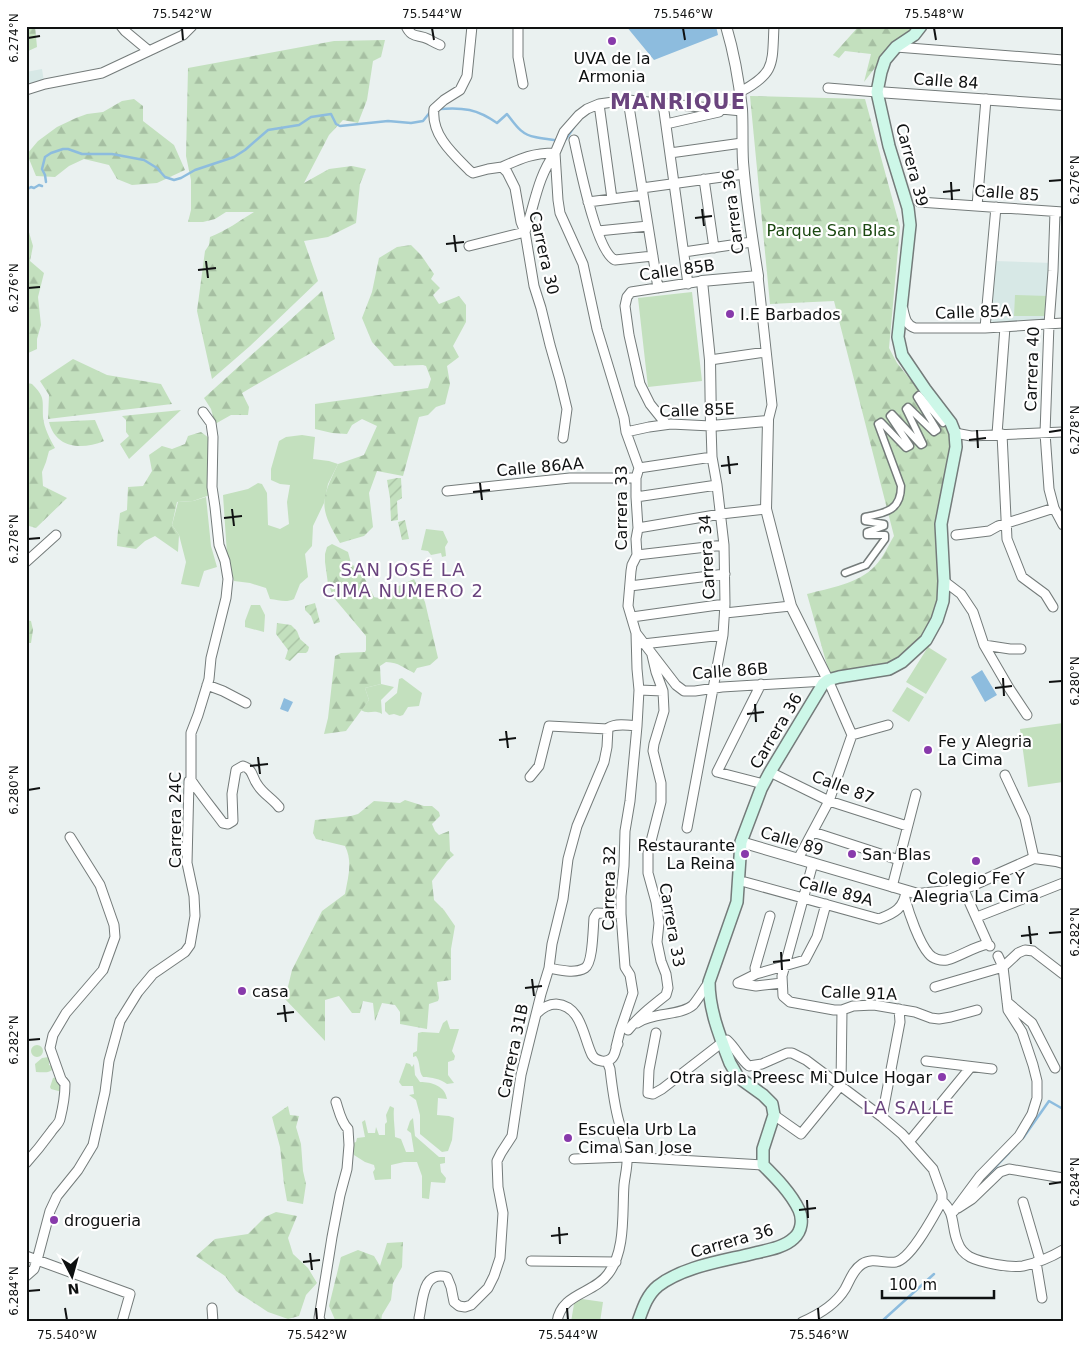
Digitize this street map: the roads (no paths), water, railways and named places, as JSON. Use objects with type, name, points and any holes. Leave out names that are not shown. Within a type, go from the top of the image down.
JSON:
[{"type":"main road","name":"Carrera 39","points":[[921,26],[914,35],[896,47],[885,60],[877,92],[889,146],[908,208],[910,224],[898,337],[902,355],[951,423],[956,447],[941,524],[944,581],[943,601],[937,620],[926,640]]},
{"type":"main road","name":"Calle 86B","points":[[827,680],[889,669],[902,662],[926,640]]},
{"type":"main road","name":"Carrera 36","points":[[774,1115],[770,1101],[738,1077],[730,1063],[712,1012],[709,982],[737,902],[742,842],[764,784],[827,680]]},
{"type":"main road","points":[[763,1165],[763,1149],[774,1115]]},
{"type":"main road","name":"Carrera 36","points":[[638,1322],[645,1301],[650,1294],[658,1286],[672,1278],[690,1270],[773,1248],[795,1238],[802,1219],[799,1210],[780,1182],[763,1165]]},
{"type":"street","points":[[121,26],[149,51]]},
{"type":"street","points":[[26,90],[102,72],[166,44],[183,35],[192,26]]},
{"type":"street","points":[[406,26],[414,36],[428,39],[440,45]]},
{"type":"street","points":[[472,26],[467,76],[460,90],[444,100],[434,116],[440,138],[474,173],[502,167],[539,153],[555,153]]},
{"type":"street","points":[[518,26],[518,57],[523,84]]},
{"type":"street","name":"Carrera 36","points":[[726,26],[734,53],[740,92],[744,174],[758,276],[772,405],[768,421],[766,509],[791,606],[827,680]]},
{"type":"street","points":[[740,92],[753,86],[766,74],[772,62],[774,26]]},
{"type":"street","points":[[896,47],[1063,60]]},
{"type":"street","name":"Calle 84","points":[[828,88],[1063,105]]},
{"type":"street","points":[[977,206],[986,99]]},
{"type":"street","points":[[469,246],[525,232],[537,189],[547,164],[555,153],[564,132],[587,109],[599,104],[628,100],[742,111]]},
{"type":"street","points":[[628,100],[658,288]]},
{"type":"street","points":[[599,104],[612,199]]},
{"type":"street","points":[[663,104],[688,284]]},
{"type":"street","points":[[666,124],[728,110]]},
{"type":"street","points":[[574,140],[588,202],[604,247],[611,258],[616,260],[653,256]]},
{"type":"street","points":[[670,153],[742,144]]},
{"type":"street","name":"Carrera 33","points":[[555,153],[560,213],[583,264],[597,329],[624,418],[626,432],[639,468],[636,478],[637,555],[632,565],[628,606],[636,633],[652,655],[663,691],[664,711],[653,750],[661,783],[661,802],[648,853],[648,873],[656,902],[659,923],[657,942],[668,988],[666,995],[643,1013],[628,1030]]},
{"type":"street","name":"Carrera 30","points":[[502,167],[516,188],[520,222],[525,232],[534,286],[567,410],[564,438]]},
{"type":"street","points":[[588,202],[612,199],[674,183],[744,174]]},
{"type":"street","points":[[704,179],[714,248]]},
{"type":"street","name":"Calle 85","points":[[919,202],[1059,212]]},
{"type":"street","points":[[985,328],[996,207]]},
{"type":"street","name":"Carrera 40","points":[[1059,212],[1049,324],[1045,432],[1049,489],[1054,508],[1063,525]]},
{"type":"street","points":[[598,231],[648,226]]},
{"type":"street","points":[[684,252],[752,242]]},
{"type":"street","name":"Calle 85B","points":[[666,424],[650,404],[640,384],[629,336],[625,306],[627,297],[631,292],[702,281],[758,276]]},
{"type":"street","name":"Carrera 34","points":[[687,828],[723,636],[725,609],[724,545],[712,458],[710,360],[702,281]]},
{"type":"street","name":"Calle 85A","points":[[901,304],[907,322],[915,328],[985,328],[1063,323]]},
{"type":"street","points":[[1006,327],[999,434],[1007,539],[1022,577],[1045,594],[1053,607]]},
{"type":"street","points":[[710,360],[766,352]]},
{"type":"street","points":[[846,573],[866,565],[886,539],[885,535],[867,536],[867,532],[884,526],[884,524],[865,521],[865,517],[888,512],[896,506],[901,495],[900,486],[878,424],[881,422],[906,448],[910,446],[890,416],[892,414],[921,445],[923,444],[906,409],[908,407],[934,432],[937,430],[917,397],[919,395],[943,423],[946,420],[922,392],[925,389]]},
{"type":"street","name":"Carrera 24C","points":[[26,1276],[34,1269],[50,1211],[57,1196],[78,1170],[93,1145],[109,1062],[120,1021],[138,992],[153,974],[185,952],[190,946],[195,916],[194,896],[187,863],[189,781],[191,780],[186,740],[198,715],[207,685],[211,658],[226,598],[228,579],[219,545],[212,488],[213,454],[211,426],[203,412]]},
{"type":"street","name":"Calle 85E","points":[[626,432],[666,424],[711,426],[768,421]]},
{"type":"street","points":[[954,433],[971,436],[1063,432]]},
{"type":"street","points":[[639,468],[712,458]]},
{"type":"street","name":"Calle 86AA","points":[[447,491],[570,478],[636,478]]},
{"type":"street","points":[[636,497],[717,485]]},
{"type":"street","points":[[956,535],[989,531],[1054,508]]},
{"type":"street","points":[[638,528],[721,514],[766,509]]},
{"type":"street","points":[[26,562],[56,535]]},
{"type":"street","points":[[637,555],[724,545]]},
{"type":"street","points":[[630,586],[725,574]]},
{"type":"street","points":[[944,581],[961,594],[973,612],[984,645],[1027,716]]},
{"type":"street","points":[[632,617],[725,609],[791,606]]},
{"type":"street","points":[[530,777],[539,766],[548,726],[608,729],[610,726],[617,725],[637,726],[639,690],[636,633]]},
{"type":"street","points":[[643,644],[723,636]]},
{"type":"street","points":[[984,645],[1021,649]]},
{"type":"street","name":"Calle 86B","points":[[652,655],[676,685],[684,690],[694,691],[712,688],[827,680]]},
{"type":"street","points":[[798,859],[829,801],[852,735],[827,680]]},
{"type":"street","points":[[761,684],[717,772],[764,784]]},
{"type":"street","points":[[207,685],[246,703]]},
{"type":"street","points":[[639,690],[663,691]]},
{"type":"street","points":[[852,735],[888,724]]},
{"type":"street","name":"Carrera 32","points":[[616,1047],[633,993],[630,975],[625,967],[621,914],[625,831],[637,726]]},
{"type":"street","name":"Carrera 31B","points":[[420,1322],[419,1318],[425,1288],[429,1281],[437,1276],[447,1277],[454,1302],[459,1306],[471,1306],[488,1288],[500,1258],[503,1213],[498,1187],[498,1161],[512,1136],[520,1076],[549,968],[552,944],[563,899],[568,859],[577,826],[604,762],[608,729]]},
{"type":"street","points":[[191,780],[205,802],[223,823],[228,824],[233,820],[232,794],[236,770],[243,766],[251,770],[256,784],[279,807]]},
{"type":"street","name":"Calle 87","points":[[770,772],[829,801],[907,826]]},
{"type":"street","points":[[1005,775],[1024,818],[1034,858],[1056,861],[1063,864]]},
{"type":"street","points":[[892,886],[916,794]]},
{"type":"street","points":[[813,832],[899,860]]},
{"type":"street","points":[[26,1163],[57,1126],[63,1110],[65,1084],[61,1079],[50,1048],[53,1035],[66,1013],[103,970],[115,937],[114,924],[100,885],[70,837]]},
{"type":"street","name":"Calle 89","points":[[742,842],[892,886],[905,895],[971,886],[1034,858]]},
{"type":"street","points":[[814,863],[803,898],[785,966],[782,983],[756,986],[738,984],[756,974],[785,966],[805,960],[817,937],[826,904]]},
{"type":"street","name":"Calle 89A","points":[[745,882],[879,919],[890,915],[900,908],[905,895]]},
{"type":"street","points":[[977,917],[1063,883]]},
{"type":"street","points":[[905,895],[921,940],[929,954],[942,960],[981,945],[989,945],[963,888]]},
{"type":"street","points":[[549,968],[572,971],[584,969],[588,965],[591,952],[594,918],[596,915],[599,913],[621,914]]},
{"type":"street","points":[[756,974],[755,968],[770,916]]},
{"type":"street","points":[[935,987],[1003,967],[1018,953],[1025,950],[1033,951],[1063,974]]},
{"type":"street","points":[[952,1212],[980,1176],[1019,1136],[1032,1114],[1037,1098],[1037,1081],[1033,1065],[1022,1032],[1008,1010],[1003,967],[998,956]]},
{"type":"street","points":[[536,1014],[546,1005],[560,1004],[566,1007],[576,1016],[581,1025],[592,1056],[600,1061],[607,1061],[614,1056],[616,1047],[628,1030],[640,1021],[685,1009],[692,1005],[709,982]]},
{"type":"street","name":"Calle 91A","points":[[782,983],[783,996],[790,1002],[834,1010],[874,1005],[915,1012],[939,1019],[977,1010]]},
{"type":"street","points":[[1006,1002],[1032,1023],[1055,1068]]},
{"type":"street","points":[[882,1116],[900,1022],[899,1009]]},
{"type":"street","points":[[774,1115],[801,1134],[842,1086],[842,1010]]},
{"type":"street","points":[[656,1033],[648,1070],[648,1093],[653,1094],[662,1089],[722,1041],[727,1040],[731,1043],[743,1062],[749,1066],[762,1064],[780,1055],[792,1053],[806,1060],[882,1116],[902,1134],[933,1169],[942,1194],[942,1201],[918,1242],[906,1257],[899,1261],[877,1260],[864,1263],[854,1272],[844,1291],[830,1306],[802,1322]]},
{"type":"street","points":[[557,1322],[562,1308],[575,1296],[594,1286],[607,1276],[616,1262],[621,1241],[627,1157],[607,1061]]},
{"type":"street","points":[[926,1062],[992,1069]]},
{"type":"street","points":[[909,1142],[970,1068]]},
{"type":"street","points":[[321,1322],[319,1318],[332,1237],[347,1169],[350,1145],[348,1129],[342,1120],[336,1102]]},
{"type":"street","points":[[574,1159],[627,1157],[763,1165]]},
{"type":"street","points":[[952,1212],[972,1199],[1000,1172],[1009,1169],[1063,1178]]},
{"type":"street","points":[[942,1201],[952,1212],[954,1231],[958,1243],[962,1251],[970,1257],[997,1265],[1022,1266],[1050,1257],[1063,1250]]},
{"type":"street","points":[[1023,1202],[1038,1261],[1042,1298]]},
{"type":"street","points":[[26,1256],[130,1294],[122,1322]]},
{"type":"street","points":[[531,1261],[616,1262]]},
{"type":"street","points":[[212,1308],[213,1322]]},
{"type":"water","points":[[626,26],[716,26],[718,35],[654,60]]},
{"type":"water","points":[[982,670],[997,695],[985,702],[971,677]]},
{"type":"water","points":[[284,698],[293,702],[288,712],[280,709]]},
{"type":"waterway","points":[[439,109],[455,108],[469,110],[497,123],[507,114],[526,134],[559,141]]},
{"type":"waterway","points":[[46,182],[42,169],[45,157],[63,149],[82,154],[112,154],[144,160],[157,168],[165,177],[174,180],[195,170],[234,157],[268,130],[299,125],[311,117],[331,114],[336,124],[340,126],[388,121],[411,123],[423,121],[431,111]]},
{"type":"waterway","points":[[566,139],[574,127]]},
{"type":"waterway","points":[[26,190],[31,187],[42,186]]},
{"type":"waterway","points":[[1023,1138],[1049,1101],[1063,1109]]},
{"type":"waterway","points":[[978,1185],[1009,1153]]},
{"type":"waterway","points":[[881,1322],[934,1274]]},
{"type":"place","name":"UVA de la Armonia","points":[[612,41]]},
{"type":"place","name":"I.E Barbados","points":[[730,314]]},
{"type":"place","name":"Fe y Alegria La Cima","points":[[928,750]]},
{"type":"place","name":"Restaurante La Reina","points":[[745,854]]},
{"type":"place","name":"San Blas","points":[[852,854]]},
{"type":"place","name":"Colegio Fe Y Alegria La Cima","points":[[976,861]]},
{"type":"place","name":"casa","points":[[242,991]]},
{"type":"place","name":"Otra sigla Preesc Mi Dulce Hogar","points":[[942,1077]]},
{"type":"place","name":"Escuela Urb La Cima San Jose","points":[[568,1138]]},
{"type":"place","name":"drogueria","points":[[54,1220]]},
{"type":"district","name":"MANRIQUE","points":[[678,102]]},
{"type":"district","name":"SAN JOSÉ LA CIMA NUMERO 2","points":[[403,579]]},
{"type":"district","name":"LA SALLE","points":[[909,1107]]},
{"type":"park label","name":"Parque San Blas","points":[[831,230]]}]
